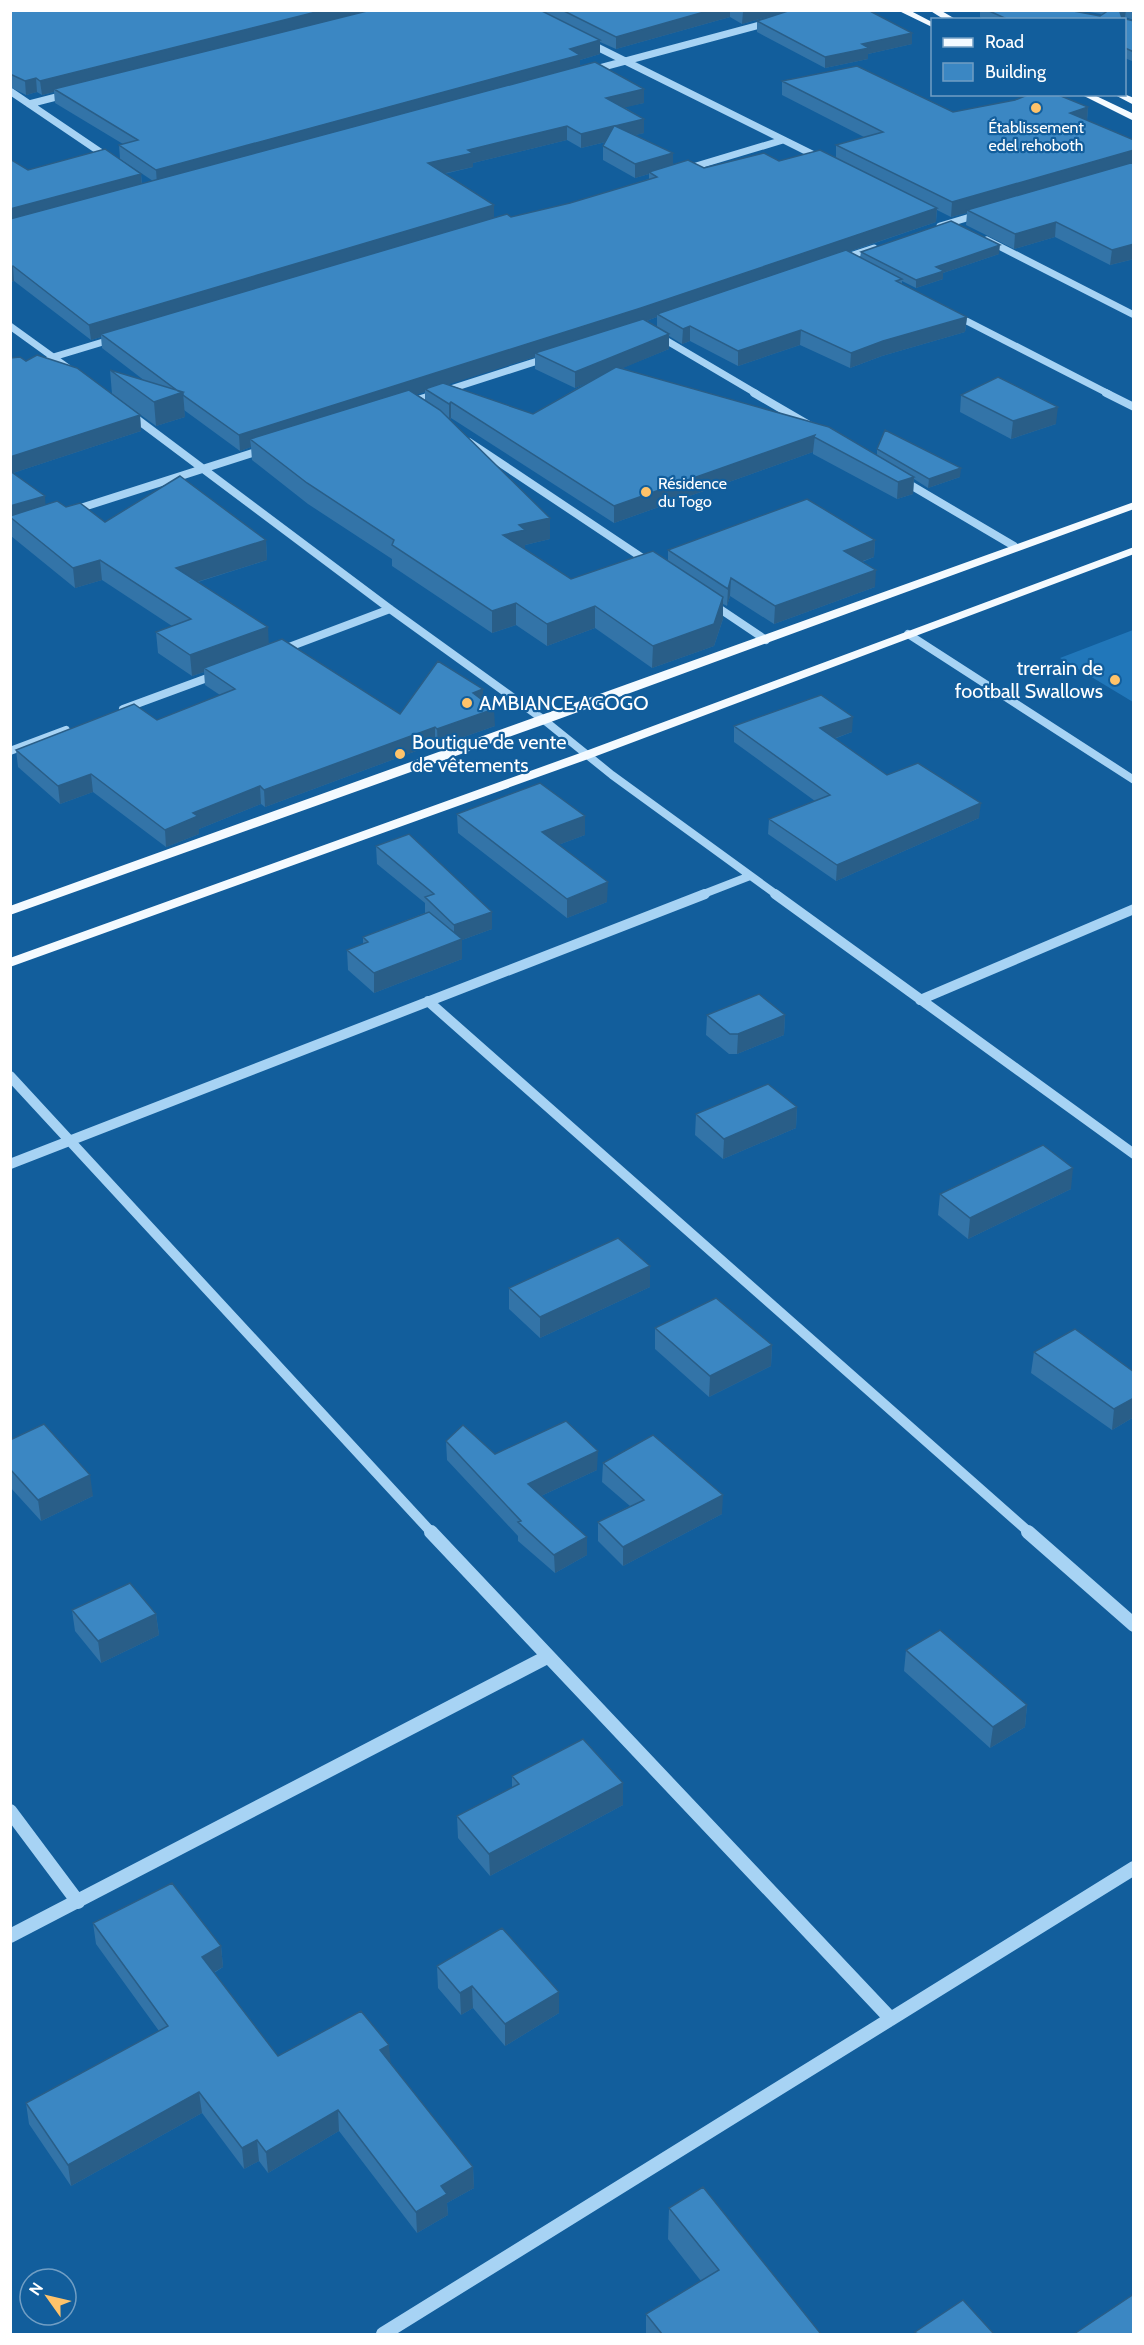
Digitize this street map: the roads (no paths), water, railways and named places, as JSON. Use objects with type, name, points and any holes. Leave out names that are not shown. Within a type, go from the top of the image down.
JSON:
[{"type":"main road","points":[[901,10],[931,24]]},
{"type":"main road","points":[[933,10],[949,18]]},
{"type":"main road","points":[[1088,96],[1134,118]]},
{"type":"main road","points":[[10,911],[766,640],[1014,546],[1134,504]]},
{"type":"main road","points":[[10,963],[588,755],[1134,550]]},
{"type":"street","points":[[580,74],[781,19]]},
{"type":"street","points":[[586,41],[826,161]]},
{"type":"street","points":[[10,91],[116,163]]},
{"type":"street","points":[[29,104],[74,92]]},
{"type":"street","points":[[681,171],[783,140]]},
{"type":"street","points":[[930,230],[994,210]]},
{"type":"street","points":[[941,217],[962,228]]},
{"type":"street","points":[[983,238],[1134,315]]},
{"type":"street","points":[[833,262],[887,244]]},
{"type":"street","points":[[844,258],[854,263]]},
{"type":"street","points":[[947,311],[1134,407]]},
{"type":"street","points":[[10,326],[81,378]]},
{"type":"street","points":[[644,327],[819,431]]},
{"type":"street","points":[[42,360],[122,337]]},
{"type":"street","points":[[399,406],[554,356]]},
{"type":"street","points":[[410,402],[419,409]]},
{"type":"street","points":[[119,406],[390,609],[544,720],[750,876],[1134,1155]]},
{"type":"street","points":[[459,435],[657,567]]},
{"type":"street","points":[[67,512],[269,447]]},
{"type":"street","points":[[891,473],[1014,546]]},
{"type":"street","points":[[706,600],[766,640]]},
{"type":"street","points":[[267,655],[390,609]]},
{"type":"street","points":[[908,634],[1134,780]]},
{"type":"street","points":[[111,714],[223,672]]},
{"type":"street","points":[[10,751],[78,726]]},
{"type":"street","points":[[10,1164],[750,876]]},
{"type":"street","points":[[920,1000],[1134,909]]},
{"type":"street","points":[[428,1001],[1134,1625]]},
{"type":"street","points":[[10,1076],[547,1657],[891,2019]]},
{"type":"street","points":[[10,1936],[547,1657]]},
{"type":"street","points":[[10,1811],[78,1902]]},
{"type":"street","points":[[383,2334],[1134,1868]]},
{"type":"place","name":"Établissement edel rehoboth","points":[[1036,108]]},
{"type":"place","name":"Résidence du Togo","points":[[646,492]]},
{"type":"place","name":"trerrain de football Swallows","points":[[1115,680]]},
{"type":"place","name":"AMBIANCE AGOGO","points":[[467,703]]},
{"type":"place","name":"Boutique de vente de vêtements","points":[[400,754]]}]
